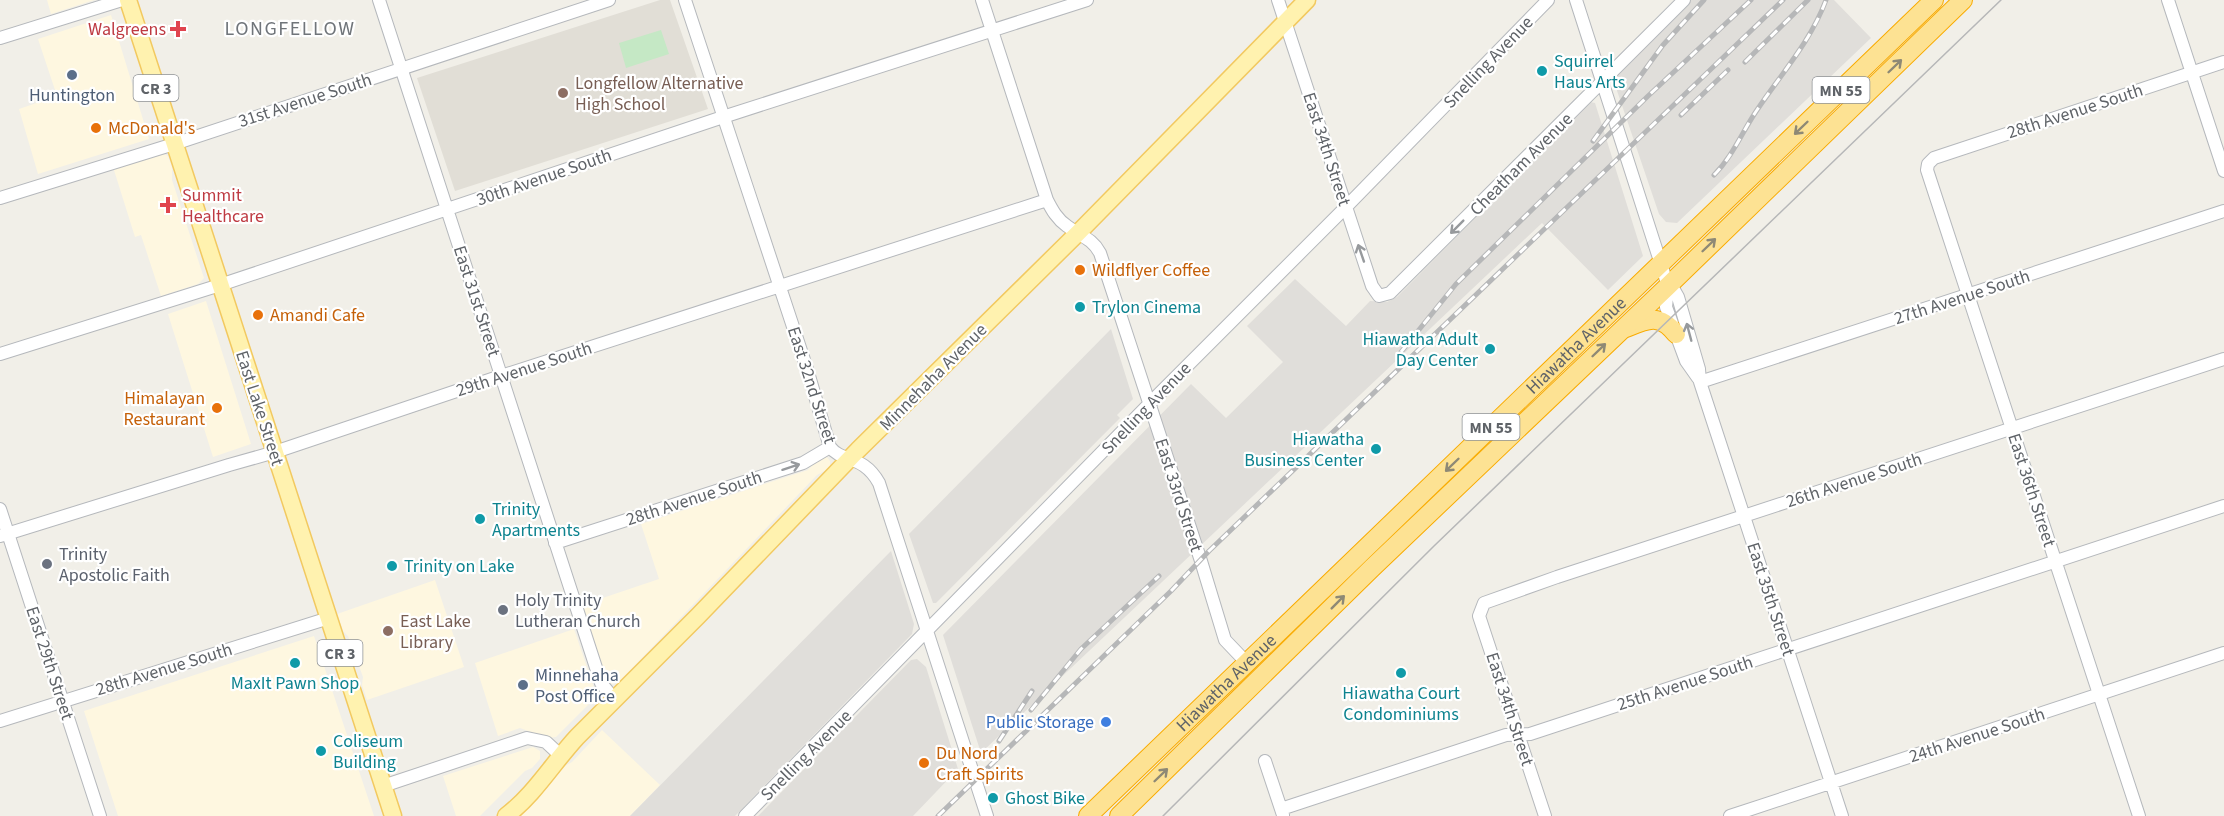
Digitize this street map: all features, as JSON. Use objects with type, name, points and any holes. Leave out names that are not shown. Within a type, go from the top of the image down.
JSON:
[{"type":"highway","name":"Hiawatha Avenue","points":[[1088,816],[1934,0]]},
{"type":"highway","name":"Hiawatha Avenue","points":[[1119,816],[1372,568],[1963,0]]},
{"type":"highway","points":[[1617,333],[1655,319],[1665,323],[1677,334]]},
{"type":"main road","name":"East Lake Street","points":[[128,0],[393,816]]},
{"type":"main road","name":"Minnehaha Avenue","points":[[506,816],[547,775],[560,755],[851,458],[1307,0]]},
{"type":"main road","name":"Minnehaha Avenue","points":[[495,816],[539,767],[560,755]]},
{"type":"street","points":[[0,38],[122,0]]},
{"type":"street","name":"East 31st Street","points":[[379,0],[601,683],[615,700]]},
{"type":"street","name":"31st Avenue South","points":[[0,198],[174,144],[609,0]]},
{"type":"street","name":"East 32nd Street","points":[[685,0],[807,369],[830,447],[835,452],[851,458],[870,470],[879,483],[987,816]]},
{"type":"street","name":"East 33rd Street","points":[[982,0],[1047,200],[1056,216],[1069,228],[1092,240],[1100,253],[1219,615],[1225,640],[1246,662]]},
{"type":"street","name":"30th Avenue South","points":[[0,354],[220,285],[723,117],[1087,0]]},
{"type":"street","name":"East 34th Street","points":[[1278,0],[1345,208],[1372,286],[1378,296]]},
{"type":"street","name":"Snelling Avenue","points":[[745,816],[1548,0]]},
{"type":"street","name":"East 35th Street","points":[[1576,0],[1668,286],[1666,306],[1686,361],[1700,382]]},
{"type":"street","name":"Cheatham Avenue","points":[[1378,296],[1390,293],[1684,0]]},
{"type":"street","points":[[2168,0],[2224,171]]},
{"type":"street","name":"28th Avenue South","points":[[1928,164],[1935,158],[2224,62]]},
{"type":"street","name":"East 36th Street","points":[[1928,164],[1928,176],[2139,816]]},
{"type":"street","name":"29th Avenue South","points":[[4,535],[275,452],[501,375],[1047,200]]},
{"type":"street","name":"27th Avenue South","points":[[1700,382],[2224,211]]},
{"type":"street","name":"East 35th Street","points":[[1668,286],[1678,297],[1699,369],[1700,382],[1842,816]]},
{"type":"street","name":"26th Avenue South","points":[[1484,603],[1557,577],[2224,359]]},
{"type":"street","name":"28th Avenue South","points":[[555,543],[803,463],[830,447]]},
{"type":"street","name":"25th Avenue South","points":[[1282,812],[1506,735],[1530,734],[2224,506]]},
{"type":"street","name":"East 29th Street","points":[[0,509],[4,535],[100,816]]},
{"type":"street","name":"East 34th Street","points":[[1484,603],[1479,616],[1545,816]]},
{"type":"street","name":"28th Avenue South","points":[[0,721],[329,618]]},
{"type":"street","name":"24th Avenue South","points":[[1730,816],[2224,653]]},
{"type":"street","points":[[383,786],[526,738],[546,742],[560,755]]},
{"type":"street","points":[[1265,761],[1282,812]]},
{"type":"shaded area","points":[[47,0],[94,0],[51,14]]},
{"type":"shaded area","name":"Longfellow Alternative High School","points":[[660,0],[670,0],[708,109],[455,191],[417,78]]},
{"type":"shaded area","points":[[1691,0],[1834,0],[1871,38],[1677,223],[1666,222],[1659,214],[1613,79]]},
{"type":"shaded area","points":[[111,15],[149,139],[38,174],[19,109],[57,96],[38,39]]},
{"type":"shaded area","points":[[1590,102],[1595,103],[1643,256],[1608,290],[1542,223],[981,753],[943,635],[1191,384],[1226,418],[1283,362],[1247,326],[1295,279],[1346,326],[1370,301],[1387,302],[1397,297]]},
{"type":"shaded area","points":[[162,153],[168,156],[172,168],[172,180],[204,278],[198,284],[161,296],[141,235],[135,237],[113,167]]},
{"type":"shaded area","points":[[206,301],[251,444],[213,457],[168,314]]},
{"type":"shaded area","points":[[1111,329],[1133,399],[1117,415],[1120,418],[936,603],[933,603],[909,534]]},
{"type":"shaded area","points":[[826,456],[830,461],[830,466],[817,475],[619,682],[611,684],[606,679],[582,605],[659,579],[641,524],[808,470],[819,458]]},
{"type":"shaded area","points":[[891,551],[914,624],[912,634],[735,816],[630,816]]},
{"type":"shaded area","points":[[435,580],[464,667],[367,700],[362,685],[363,677],[337,614]]},
{"type":"shaded area","points":[[574,629],[595,691],[594,699],[556,737],[547,738],[520,728],[498,736],[475,663]]},
{"type":"shaded area","points":[[314,636],[374,816],[118,816],[84,711]]},
{"type":"shaded area","points":[[917,659],[926,667],[958,769],[913,816],[758,816],[911,660]]},
{"type":"shaded area","points":[[602,730],[660,785],[630,816],[520,816],[542,794],[547,782],[561,768],[572,762]]},
{"type":"shaded area","points":[[533,747],[540,751],[540,759],[480,816],[456,816],[443,776]]},
{"type":"green space","points":[[661,30],[669,54],[626,68],[619,43]]},
{"type":"tram line","points":[[1163,816],[1434,546],[2001,0]]},
{"type":"railway","points":[[1593,141],[1663,45],[1704,0]]},
{"type":"railway","points":[[1401,352],[1456,284],[1648,96],[1751,0]]},
{"type":"railway","points":[[938,816],[1171,591],[1209,551],[1783,0]]},
{"type":"railway","points":[[1745,62],[1808,0]]},
{"type":"railway","points":[[1714,175],[1727,160],[1757,110],[1804,43],[1826,0]]},
{"type":"railway","points":[[1681,115],[1728,70]]},
{"type":"railway","points":[[1031,710],[1081,649],[1159,576]]},
{"type":"railway","points":[[999,741],[1032,691]]},
{"type":"place","name":"Walgreens","points":[[178,29]]},
{"type":"place","name":"Squirrel Haus Arts","points":[[1542,71]]},
{"type":"place","name":"Huntington","points":[[72,75]]},
{"type":"place","name":"Longfellow Alternative High School","points":[[563,93]]},
{"type":"place","name":"McDonald's","points":[[96,128]]},
{"type":"place","name":"Summit Healthcare","points":[[168,205]]},
{"type":"place","name":"Wildflyer Coffee","points":[[1080,270]]},
{"type":"place","name":"Trylon Cinema","points":[[1080,307]]},
{"type":"place","name":"Amandi Cafe","points":[[258,315]]},
{"type":"place","name":"Hiawatha Adult Day Center","points":[[1490,349]]},
{"type":"place","name":"Himalayan Restaurant","points":[[217,408]]},
{"type":"place","name":"Hiawatha Business Center","points":[[1376,449]]},
{"type":"place","name":"Trinity Apartments","points":[[480,519]]},
{"type":"place","name":"Trinity Apostolic Faith","points":[[47,564]]},
{"type":"place","name":"Trinity on Lake","points":[[392,566]]},
{"type":"place","name":"Holy Trinity Lutheran Church","points":[[503,610]]},
{"type":"place","name":"East Lake Library","points":[[388,631]]},
{"type":"place","name":"MaxIt Pawn Shop","points":[[295,663]]},
{"type":"place","name":"Hiawatha Court Condominiums","points":[[1401,673]]},
{"type":"place","name":"Minnehaha Post Office","points":[[523,685]]},
{"type":"place","name":"Public Storage","points":[[1106,722]]},
{"type":"place","name":"Coliseum Building","points":[[321,751]]},
{"type":"place","name":"Du Nord Craft Spirits","points":[[924,763]]},
{"type":"place","name":"Ghost Bike","points":[[993,798]]},
{"type":"district","name":"LONGFELLOW","points":[[290,28]]}]
